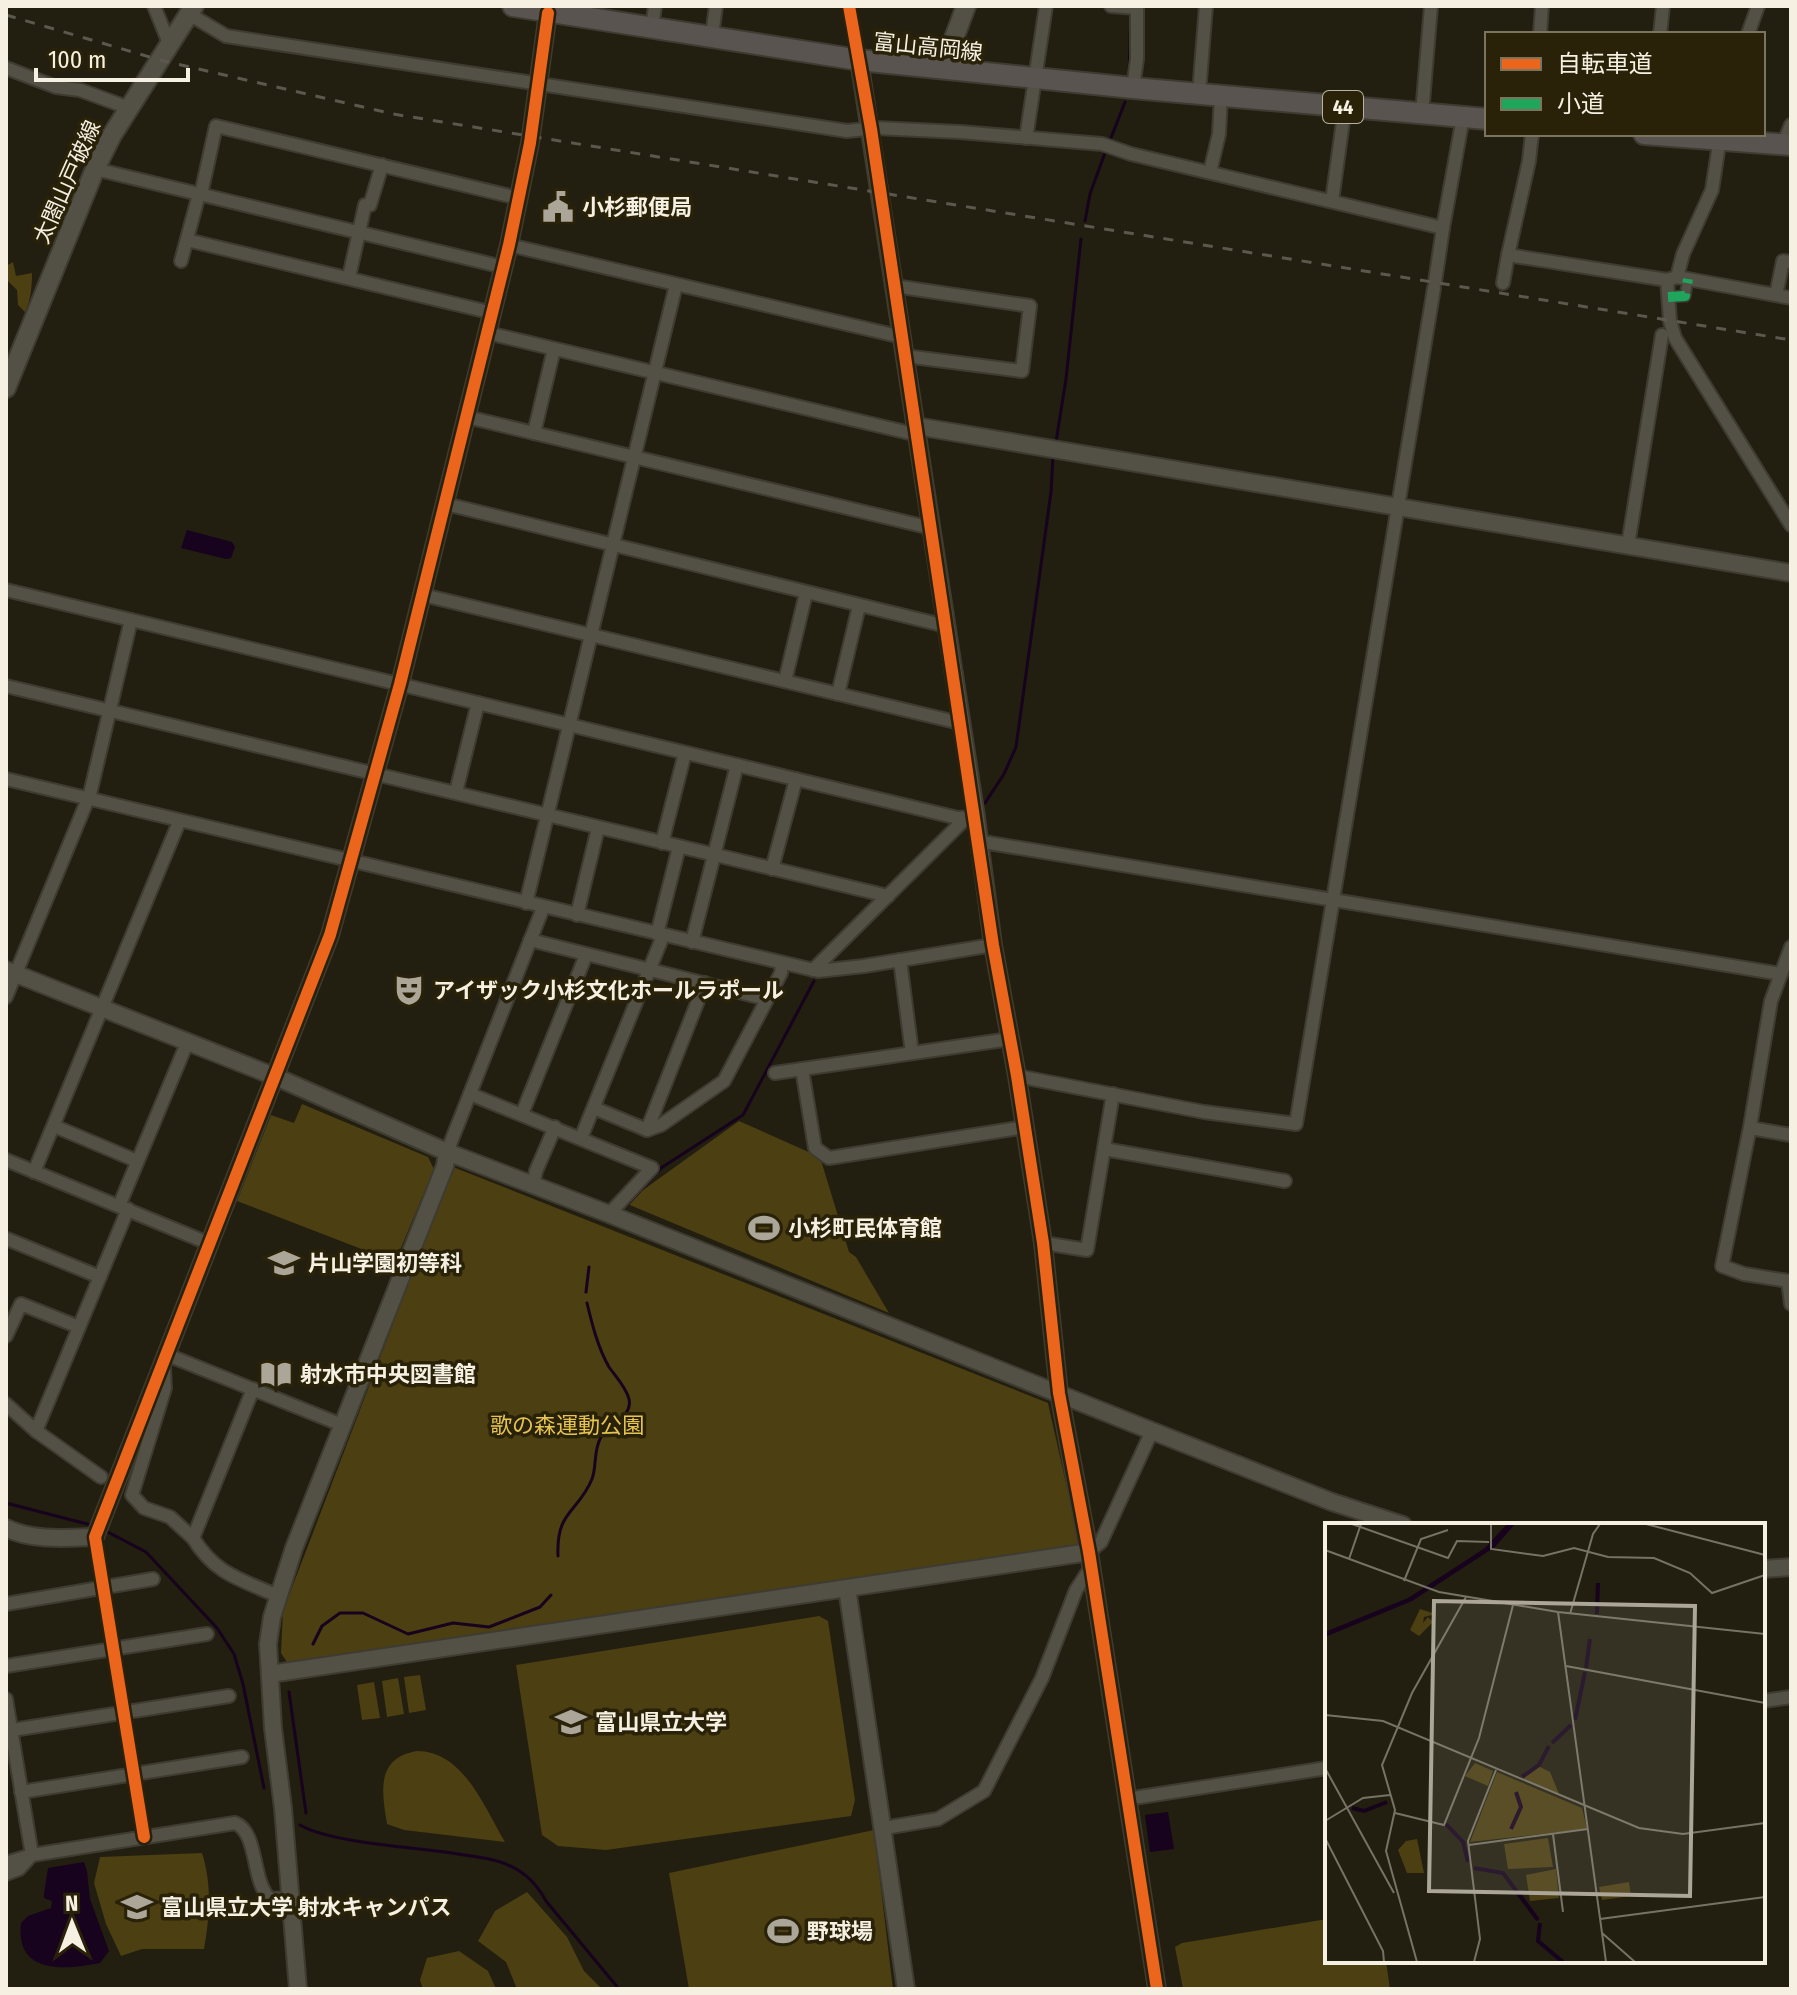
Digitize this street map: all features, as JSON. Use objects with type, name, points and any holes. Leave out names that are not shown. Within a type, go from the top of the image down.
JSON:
[{"type":"main road","name":"富山高岡線","points":[[513,6],[548,13],[599,13],[652,28],[859,60],[1485,119]]},
{"type":"main road","points":[[943,68],[966,6]]},
{"type":"main road","name":"太閤山戸破線","points":[[6,388],[95,169],[129,108],[191,10]]},
{"type":"main road","points":[[1695,136],[1788,138]]},
{"type":"street","points":[[154,6],[169,43]]},
{"type":"street","points":[[652,28],[655,6]]},
{"type":"street","points":[[712,36],[716,6]]},
{"type":"street","points":[[849,6],[917,430],[971,818],[1043,1243],[1059,1393],[1090,1559],[1157,1989]]},
{"type":"street","points":[[1026,138],[1046,6]]},
{"type":"street","points":[[1111,6],[1137,7],[1137,59],[1133,88]]},
{"type":"street","points":[[1199,93],[1206,6]]},
{"type":"street","points":[[1422,114],[1431,6]]},
{"type":"street","points":[[1540,32],[1542,6]]},
{"type":"street","points":[[1660,32],[1663,6]]},
{"type":"street","points":[[1749,32],[1758,6]]},
{"type":"street","points":[[191,10],[226,36],[847,131],[960,132],[1107,145],[1131,154],[1443,228]]},
{"type":"street","points":[[144,1837],[103,1588],[98,1531],[330,935],[352,861],[423,595],[509,245],[548,13]]},
{"type":"street","points":[[6,68],[56,87],[80,90],[129,108]]},
{"type":"street","points":[[1210,172],[1219,134],[1221,95]]},
{"type":"street","points":[[1332,201],[1345,107]]},
{"type":"street","points":[[1017,1076],[1204,1112],[1296,1124],[1396,506],[1463,117]]},
{"type":"street","points":[[181,261],[216,126],[518,198]]},
{"type":"street","points":[[1503,283],[1532,136]]},
{"type":"street","points":[[1716,137],[1712,190],[1683,254],[1677,279],[1668,297],[1670,321],[1675,338],[1791,525]]},
{"type":"street","points":[[349,277],[365,205],[370,205],[382,165]]},
{"type":"street","points":[[95,169],[503,267]]},
{"type":"street","points":[[187,240],[493,313]]},
{"type":"street","points":[[509,245],[902,337]]},
{"type":"street","points":[[1508,255],[1791,298]]},
{"type":"street","points":[[1776,295],[1783,261],[1791,262]]},
{"type":"street","points":[[1668,297],[1685,296],[1677,279]]},
{"type":"street","points":[[526,903],[676,285]]},
{"type":"street","points":[[894,286],[1030,306],[1022,371],[905,356]]},
{"type":"street","points":[[488,333],[654,373],[917,430],[1791,573]]},
{"type":"street","points":[[1628,545],[1662,335]]},
{"type":"street","points":[[534,433],[554,349]]},
{"type":"street","points":[[467,417],[931,528]]},
{"type":"street","points":[[446,504],[946,626]]},
{"type":"street","points":[[6,590],[685,753],[971,818]]},
{"type":"street","points":[[785,681],[806,593]]},
{"type":"street","points":[[423,595],[960,723]]},
{"type":"street","points":[[838,694],[859,606]]},
{"type":"street","points":[[6,997],[11,972],[90,794],[131,620]]},
{"type":"street","points":[[6,686],[888,896]]},
{"type":"street","points":[[456,792],[478,703]]},
{"type":"street","points":[[662,843],[685,753]]},
{"type":"street","points":[[692,942],[737,765]]},
{"type":"street","points":[[6,779],[813,970],[864,966],[993,945]]},
{"type":"street","points":[[772,869],[796,779]]},
{"type":"street","points":[[813,970],[971,818]]},
{"type":"street","points":[[34,1172],[179,822]]},
{"type":"street","points":[[577,915],[598,828]]},
{"type":"street","points":[[977,841],[1781,974]]},
{"type":"street","points":[[581,1138],[649,971],[679,847]]},
{"type":"street","points":[[298,1989],[268,1644],[278,1593],[543,908]]},
{"type":"street","points":[[530,940],[767,999]]},
{"type":"street","points":[[1791,947],[1771,1001],[1750,1128],[1722,1266],[1744,1274],[1788,1281],[1791,1304]]},
{"type":"street","points":[[522,1114],[586,955]]},
{"type":"street","points":[[900,960],[912,1053]]},
{"type":"street","points":[[594,1108],[647,1130],[661,1125],[724,1081],[781,973],[782,963]]},
{"type":"street","points":[[11,972],[276,1077],[447,1152],[1332,1502],[1397,1523]]},
{"type":"street","points":[[647,1130],[705,983]]},
{"type":"street","points":[[775,1073],[1010,1039]]},
{"type":"street","points":[[36,1431],[100,1277],[137,1161],[187,1043]]},
{"type":"street","points":[[802,1069],[815,1148],[829,1158],[1025,1127]]},
{"type":"street","points":[[470,1094],[652,1168],[609,1214]]},
{"type":"street","points":[[1043,1243],[1087,1250],[1113,1094]]},
{"type":"street","points":[[54,1126],[137,1161]]},
{"type":"street","points":[[533,1185],[555,1127]]},
{"type":"street","points":[[1750,1128],[1791,1135]]},
{"type":"street","points":[[1104,1149],[1285,1181]]},
{"type":"street","points":[[6,1160],[208,1243]]},
{"type":"street","points":[[7,1235],[100,1277]]},
{"type":"street","points":[[6,1336],[21,1304],[79,1327]]},
{"type":"street","points":[[164,1358],[342,1425]]},
{"type":"street","points":[[164,1358],[165,1388],[132,1495],[144,1508],[170,1517],[193,1538],[220,1571],[271,1593],[278,1593]]},
{"type":"street","points":[[193,1538],[253,1389]]},
{"type":"street","points":[[6,1404],[36,1431],[101,1477]]},
{"type":"street","points":[[884,1828],[938,1819],[984,1791],[1042,1678],[1076,1590],[1152,1431]]},
{"type":"street","points":[[6,1528],[16,1533],[39,1536],[98,1531]]},
{"type":"street","points":[[270,1674],[847,1588],[1090,1559]]},
{"type":"street","points":[[1765,1569],[1791,1567]]},
{"type":"street","points":[[6,1604],[153,1579]]},
{"type":"street","points":[[847,1588],[906,1989]]},
{"type":"street","points":[[6,1666],[207,1634]]},
{"type":"street","points":[[8,1730],[229,1696]]},
{"type":"street","points":[[1765,1701],[1791,1697]]},
{"type":"street","points":[[6,1699],[8,1730],[32,1855]]},
{"type":"street","points":[[21,1792],[242,1757]]},
{"type":"street","points":[[1127,1799],[1325,1768]]},
{"type":"street","points":[[6,1863],[32,1855],[235,1823],[243,1826],[248,1835],[263,1892],[270,1899],[290,1898]]},
{"type":"street","points":[[6,1874],[19,1869],[32,1855]]},
{"type":"green space","points":[[13,262],[16,276],[32,273],[31,293],[25,312],[18,305],[17,290],[6,279],[6,266]]},
{"type":"green space","points":[[302,1104],[428,1157],[434,1169],[395,1262],[237,1201],[271,1115],[294,1123]]},
{"type":"green space","name":"小杉町民体育館","points":[[739,1121],[820,1157],[849,1252],[856,1257],[889,1313],[625,1203]]},
{"type":"green space","name":"歌の森運動公園","points":[[453,1167],[1048,1403],[1080,1546],[290,1667],[281,1653],[283,1611]]},
{"type":"green space","points":[[819,1616],[828,1621],[855,1800],[851,1816],[606,1850],[558,1846],[542,1835],[516,1665]]},
{"type":"green space","points":[[420,1675],[426,1710],[409,1713],[404,1677]]},
{"type":"green space","points":[[398,1678],[404,1714],[387,1717],[382,1681]]},
{"type":"green space","points":[[374,1682],[380,1718],[362,1720],[357,1685]]},
{"type":"green space","points":[[417,1751],[433,1754],[460,1771],[481,1799],[505,1842],[404,1830],[387,1824],[384,1778],[394,1761]]},
{"type":"green space","name":"野球場","points":[[874,1830],[893,1989],[689,1989],[669,1873]]},
{"type":"green space","points":[[202,1853],[209,1901],[204,1949],[142,1949],[121,1956],[106,1924],[94,1883],[100,1857]]},
{"type":"green space","points":[[527,1892],[567,1937],[584,1971],[602,1989],[517,1989],[506,1962],[478,1941],[495,1911]]},
{"type":"green space","points":[[1325,1919],[1325,1963],[1386,1963],[1390,1989],[1183,1989],[1175,1947],[1182,1943]]},
{"type":"green space","points":[[459,1951],[488,1971],[496,1989],[423,1989],[420,1980],[427,1958]]},
{"type":"shaded area","points":[[187,530],[232,542],[235,547],[231,558],[181,548]]},
{"type":"shaded area","points":[[1168,1812],[1174,1849],[1150,1852],[1145,1815]]},
{"type":"shaded area","points":[[84,1862],[90,1899],[109,1951],[100,1963],[72,1967],[45,1965],[26,1952],[21,1940],[21,1923],[28,1916],[51,1908],[52,1901],[44,1898],[48,1868]]},
{"type":"waterway","points":[[1129,76],[1131,10]]},
{"type":"waterway","points":[[1109,143],[1125,102]]},
{"type":"waterway","points":[[1085,221],[1090,194],[1106,150]]},
{"type":"waterway","points":[[1056,442],[1081,239]]},
{"type":"waterway","points":[[985,803],[1004,774],[1016,747],[1051,492],[1053,456]]},
{"type":"waterway","points":[[834,958],[955,836]]},
{"type":"waterway","points":[[628,1204],[661,1168],[743,1115],[814,981]]},
{"type":"waterway","points":[[586,1292],[589,1267]]},
{"type":"waterway","points":[[558,1556],[560,1529],[592,1479],[601,1437],[624,1416],[629,1405],[626,1390],[602,1352],[587,1303]]},
{"type":"waterway","points":[[6,1503],[91,1525]]},
{"type":"waterway","points":[[102,1529],[146,1552],[217,1628],[234,1654],[264,1788]]},
{"type":"waterway","points":[[313,1644],[322,1626],[340,1613],[363,1613],[408,1634],[453,1623],[489,1627],[540,1607],[551,1595]]},
{"type":"waterway","points":[[289,1692],[306,1813]]},
{"type":"waterway","points":[[300,1825],[349,1840],[490,1859],[515,1868],[537,1887],[619,1989]]},
{"type":"railway","points":[[6,15],[160,60],[393,114],[1791,340]]},
{"type":"marked path","points":[[1668,297],[1685,296],[1688,279]]},
{"type":"cycle path","points":[[849,6],[871,129],[993,945],[1043,1243],[1059,1393],[1089,1552],[1157,1989]]},
{"type":"cycle path","points":[[144,1837],[95,1537],[330,935],[400,684],[509,245],[530,143],[548,13]]},
{"type":"place","name":"小杉郵便局","points":[[558,207]]},
{"type":"place","name":"アイザック小杉文化ホールラポール","points":[[409,990]]},
{"type":"place","name":"小杉町民体育館","points":[[764,1228]]},
{"type":"place","name":"片山学園初等科","points":[[284,1263]]},
{"type":"place","name":"射水市中央図書館","points":[[276,1374]]},
{"type":"place","name":"富山県立大学","points":[[571,1722]]},
{"type":"place","name":"富山県立大学 射水キャンパス","points":[[137,1907]]},
{"type":"place","name":"野球場","points":[[783,1931]]}]
